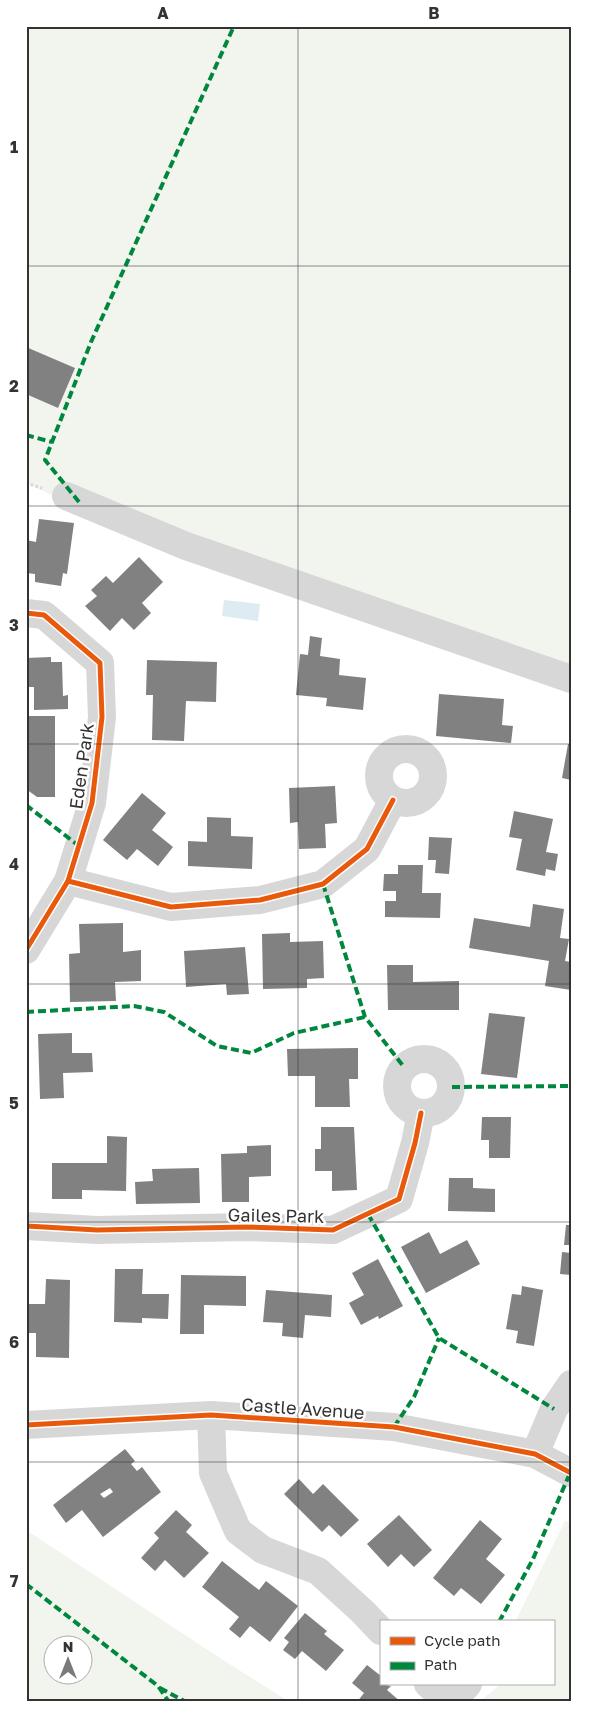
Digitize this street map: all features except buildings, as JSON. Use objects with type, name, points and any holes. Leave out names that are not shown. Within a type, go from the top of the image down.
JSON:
[{"type":"street","points":[[66,496],[186,546],[571,679]]},
{"type":"street","name":"Eden Park","points":[[26,613],[44,615],[100,663],[102,716],[92,803],[68,881],[26,950]]},
{"type":"street","points":[[68,881],[171,907],[260,900],[323,884],[367,850],[393,800]]},
{"type":"street","name":"Gailes Park","points":[[26,1226],[97,1230],[247,1227],[333,1230],[399,1199],[415,1143],[421,1113]]},
{"type":"street","points":[[535,1454],[554,1409],[571,1384]]},
{"type":"street","points":[[211,1415],[213,1473],[238,1531],[263,1550],[318,1571],[380,1630]]},
{"type":"street","name":"Castle Avenue","points":[[26,1425],[211,1415],[394,1427],[535,1454],[571,1473]]},
{"type":"street","points":[[430,1686],[440,1693],[449,1694],[458,1692],[466,1686]]},
{"type":"shaded area","points":[[26,26],[571,26],[571,687],[65,501],[26,483]]},
{"type":"shaded area","points":[[224,600],[260,604],[258,621],[222,616]]},
{"type":"shaded area","points":[[565,1521],[571,1522],[571,1702],[479,1702],[499,1686],[554,1686],[554,1620],[516,1620]]},
{"type":"shaded area","points":[[26,1530],[223,1660],[290,1702],[26,1702]]},
{"type":"marked path","points":[[79,502],[45,460],[91,342],[234,26]]},
{"type":"marked path","points":[[26,435],[52,442]]},
{"type":"marked path","points":[[26,805],[79,846]]},
{"type":"marked path","points":[[323,884],[365,1017],[404,1067]]},
{"type":"marked path","points":[[26,1012],[134,1006],[164,1012],[217,1046],[251,1053],[294,1033],[365,1017]]},
{"type":"marked path","points":[[452,1087],[571,1086]]},
{"type":"marked path","points":[[368,1214],[439,1338],[554,1409]]},
{"type":"marked path","points":[[394,1427],[414,1397],[439,1338]]},
{"type":"marked path","points":[[500,1620],[533,1559],[570,1473]]},
{"type":"marked path","points":[[26,1584],[158,1686],[169,1702]]},
{"type":"marked path","points":[[160,1688],[186,1702]]},
{"type":"cycle path","points":[[26,613],[44,615],[100,663],[102,717],[92,803],[68,881],[26,950]]},
{"type":"cycle path","points":[[68,881],[171,907],[260,900],[323,884],[367,849],[393,800]]},
{"type":"cycle path","points":[[26,1226],[97,1230],[247,1227],[333,1230],[399,1199],[415,1143],[421,1113]]},
{"type":"cycle path","points":[[26,1425],[211,1415],[394,1427],[535,1454],[571,1473]]}]
